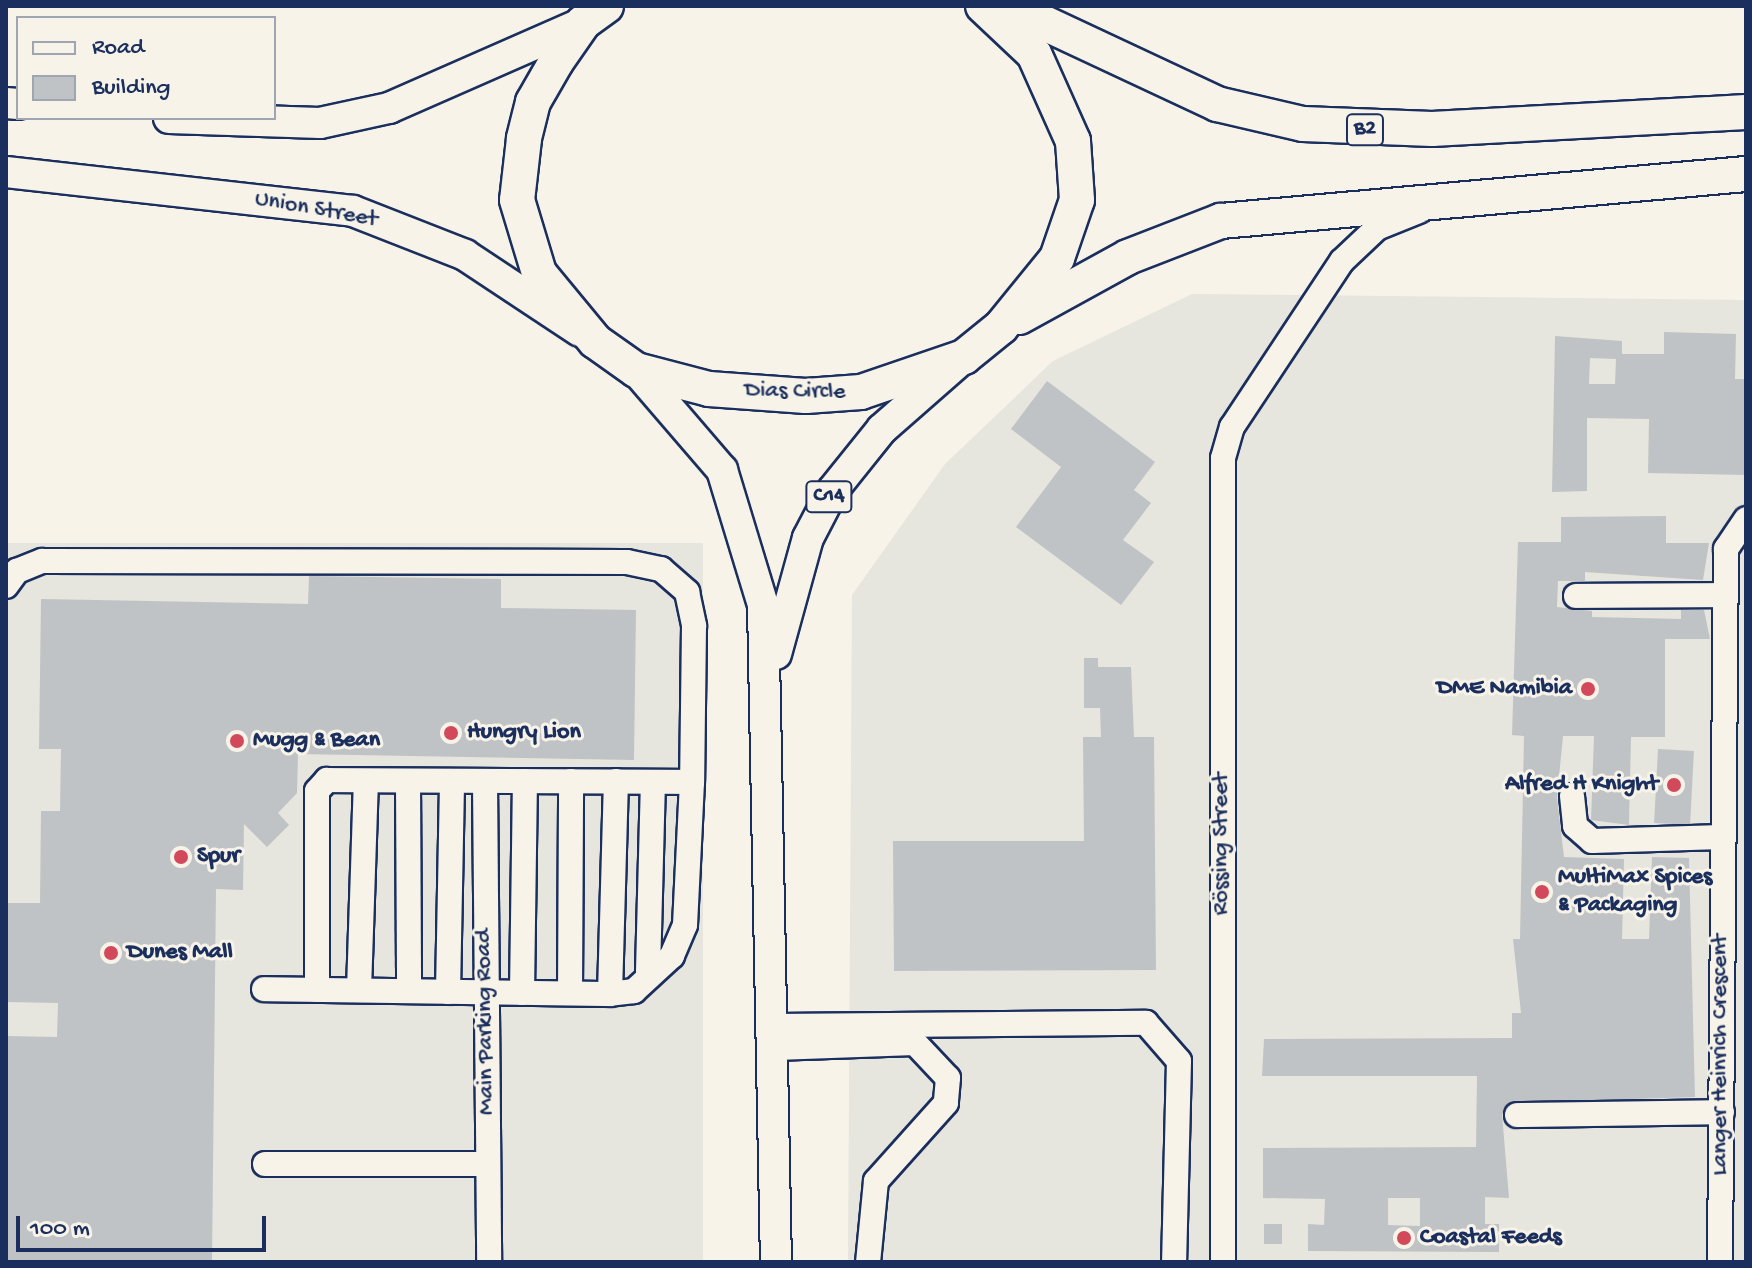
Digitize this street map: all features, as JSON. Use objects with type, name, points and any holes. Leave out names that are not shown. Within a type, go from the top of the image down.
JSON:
[{"type":"highway","name":"Dias Circle","points":[[594,14],[533,102],[517,200],[539,273],[595,341],[636,370],[709,389],[806,396],[861,392],[964,357],[1001,327],[1057,258],[1077,200],[1073,141],[1034,54],[983,6]]},
{"type":"highway","name":"B2","points":[[1008,6],[1217,104],[1303,124],[1432,129],[1746,112]]},
{"type":"highway","points":[[1001,327],[1128,257],[1221,221],[1469,196],[1746,174]]},
{"type":"main road","points":[[229,120],[320,123],[389,108],[594,14]]},
{"type":"main road","name":"Union Street","points":[[6,172],[353,211],[465,255],[595,341]]},
{"type":"main road","name":"C14","points":[[769,682],[808,538],[833,490],[882,429],[964,357]]},
{"type":"main road","name":"C14","points":[[636,370],[696,431],[733,495],[755,559],[769,682],[776,1262]]},
{"type":"main road","points":[[752,1262],[774,1222]]},
{"type":"street","name":"Rössing Street","points":[[1223,1262],[1222,474],[1232,427],[1355,246],[1402,217],[1469,196]]},
{"type":"street","name":"Langer Heinrich Crescent","points":[[1720,1262],[1726,549],[1746,519]]},
{"type":"street","points":[[6,586],[17,571],[42,561],[645,563],[676,579],[693,609],[692,782],[685,925],[672,956],[648,971],[634,991],[610,994],[264,989]]},
{"type":"street","points":[[1576,596],[1725,595]]},
{"type":"street","points":[[317,990],[317,791],[327,780],[692,782]]},
{"type":"street","points":[[359,990],[366,781]]},
{"type":"street","points":[[408,781],[409,991]]},
{"type":"street","points":[[448,992],[452,781]]},
{"type":"street","name":"Main Parking Road","points":[[485,781],[489,1262]]},
{"type":"street","points":[[522,993],[525,781]]},
{"type":"street","points":[[570,993],[571,781]]},
{"type":"street","points":[[610,994],[616,781]]},
{"type":"street","points":[[648,971],[653,782]]},
{"type":"street","points":[[1572,796],[1575,826],[1592,841],[1722,837]]},
{"type":"street","points":[[775,1037],[1146,1023],[1165,1036],[1179,1061],[1174,1262]]},
{"type":"street","points":[[868,1262],[876,1181],[946,1103],[948,1078],[915,1043],[871,1032]]},
{"type":"street","points":[[1517,1115],[1722,1112]]},
{"type":"street","points":[[265,1164],[487,1164]]},
{"type":"shaded area","points":[[1192,294],[1746,300],[1746,1262],[848,1262],[852,595],[945,464],[1053,361]]},
{"type":"shaded area","name":"Dunes Mall","points":[[6,543],[703,543],[703,1262],[6,1262]]},
{"type":"building","points":[[1664,332],[1736,334],[1735,379],[1746,379],[1746,475],[1648,473],[1649,419],[1587,418],[1587,491],[1552,492],[1555,336],[1622,341],[1622,354],[1664,354]],"holes":[[[1590,358],[1616,359],[1615,384],[1589,384]]]},
{"type":"building","points":[[1047,381],[1155,462],[1134,490],[1151,503],[1123,540],[1154,562],[1121,605],[1016,527],[1061,467],[1011,429]]},
{"type":"building","points":[[1666,516],[1666,543],[1709,543],[1703,580],[1585,572],[1585,581],[1558,581],[1557,607],[1592,611],[1592,617],[1681,619],[1681,610],[1704,610],[1710,639],[1665,639],[1665,737],[1631,737],[1629,825],[1591,820],[1594,736],[1563,736],[1557,798],[1564,857],[1624,859],[1622,939],[1649,939],[1652,857],[1689,858],[1695,1097],[1509,1103],[1502,1114],[1509,1198],[1485,1197],[1485,1224],[1499,1224],[1499,1252],[1308,1251],[1308,1224],[1324,1225],[1325,1199],[1263,1198],[1263,1148],[1476,1147],[1477,1076],[1262,1076],[1264,1039],[1512,1038],[1512,1013],[1521,1013],[1513,939],[1520,939],[1524,736],[1512,735],[1518,542],[1561,542],[1561,517]],"holes":[[[1388,1198],[1420,1198],[1420,1226],[1388,1225]]]},
{"type":"building","name":"Dunes Mall","points":[[309,576],[501,579],[501,608],[636,610],[634,760],[298,754],[297,793],[278,813],[289,825],[267,847],[244,824],[243,890],[216,889],[212,1262],[6,1262],[6,1036],[57,1037],[58,1003],[6,1002],[6,903],[40,903],[41,811],[60,811],[61,749],[39,749],[41,599],[308,604]]},
{"type":"building","points":[[1084,658],[1098,658],[1098,667],[1131,667],[1134,737],[1154,737],[1156,970],[894,971],[893,841],[1084,841],[1083,737],[1101,737],[1100,708],[1084,708]]},
{"type":"building","points":[[1658,749],[1694,751],[1690,825],[1654,823]]},
{"type":"building","points":[[1264,1224],[1282,1224],[1282,1244],[1264,1244]]},
{"type":"place","name":"DME Namibia","points":[[1588,689]]},
{"type":"place","name":"Hungry Lion","points":[[451,733]]},
{"type":"place","name":"Mugg & Bean","points":[[237,741]]},
{"type":"place","name":"Alfred H Knight","points":[[1674,785]]},
{"type":"place","name":"Spur","points":[[181,857]]},
{"type":"place","name":"MultiMax Spices & Packaging","points":[[1542,892]]},
{"type":"place","name":"Dunes Mall","points":[[111,953]]},
{"type":"place","name":"Coastal Feeds","points":[[1404,1238]]}]
